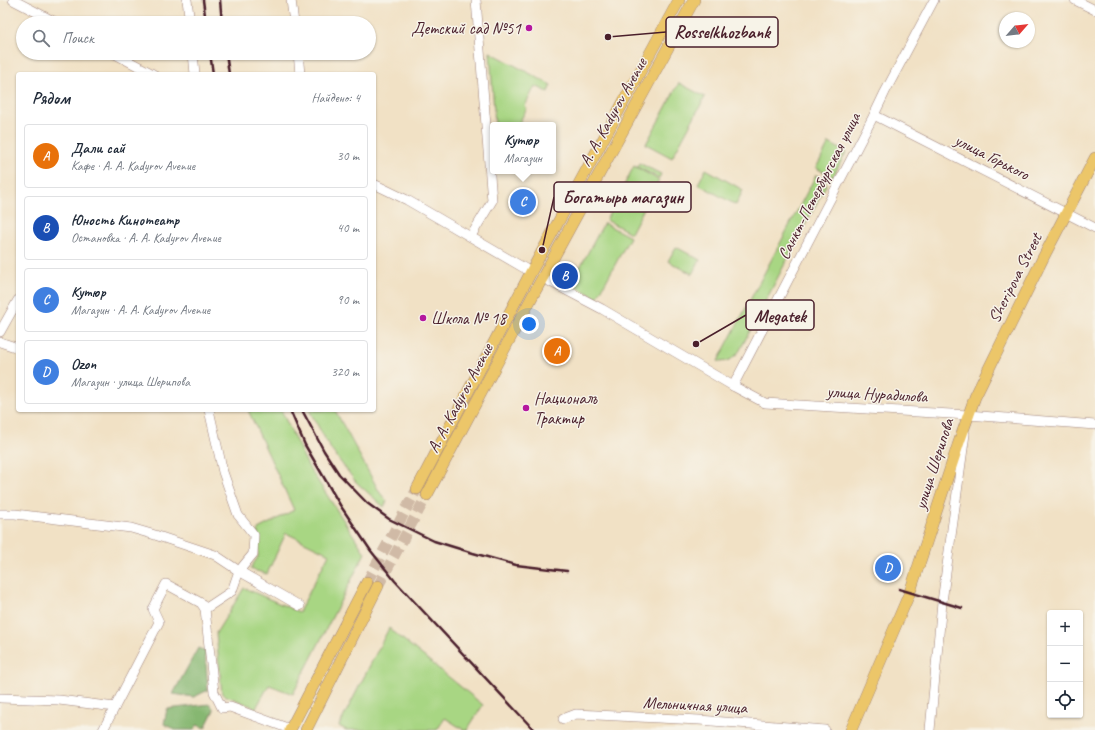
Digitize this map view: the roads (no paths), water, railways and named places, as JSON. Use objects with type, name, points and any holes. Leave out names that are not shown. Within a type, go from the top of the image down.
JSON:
[{"type":"main road","name":"A. A. Kadyrov Avenue","points":[[416,489],[531,272],[679,0]]},
{"type":"main road","name":"A. A. Kadyrov Avenue","points":[[427,495],[694,0]]},
{"type":"main road","name":"Sheripova Street","points":[[968,415],[986,374],[1095,158]]},
{"type":"main road","name":"улица Шерипова","points":[[851,730],[910,592],[968,415]]},
{"type":"main road","points":[[290,729],[367,582]]},
{"type":"main road","points":[[306,730],[378,586]]},
{"type":"street","points":[[13,0],[44,16]]},
{"type":"street","points":[[187,0],[189,16]]},
{"type":"street","points":[[291,0],[293,16]]},
{"type":"street","points":[[470,236],[492,201],[476,0]]},
{"type":"street","name":"Санкт-Петербургская улица","points":[[733,386],[934,0]]},
{"type":"street","points":[[1075,0],[1095,10]]},
{"type":"street","points":[[126,60],[148,72]]},
{"type":"street","points":[[193,60],[194,72]]},
{"type":"street","points":[[299,60],[300,72]]},
{"type":"street","name":"улица Горького","points":[[874,115],[1095,228]]},
{"type":"street","points":[[376,185],[407,200],[531,272]]},
{"type":"street","name":"улица Нурадилова","points":[[543,278],[602,309],[733,386],[765,403],[968,415],[1095,425]]},
{"type":"street","points":[[0,332],[16,304]]},
{"type":"street","points":[[0,342],[16,347]]},
{"type":"street","points":[[205,609],[232,592],[239,572],[253,554],[254,535],[238,515],[223,472],[209,412]]},
{"type":"street","name":"улица Шерипова","points":[[930,730],[942,602],[968,415]]},
{"type":"street","points":[[0,514],[15,514],[131,528],[215,554],[239,572],[300,606]]},
{"type":"street","points":[[103,730],[159,622],[153,608],[166,584],[201,603],[205,609],[214,692],[222,708],[230,707],[290,729]]},
{"type":"street","points":[[0,698],[59,700],[115,707]]},
{"type":"street","name":"Мельничная улица","points":[[563,719],[576,714],[699,720],[825,730]]},
{"type":"street","points":[[698,730],[699,720]]},
{"type":"tunnel","points":[[367,582],[417,489]]},
{"type":"tunnel","points":[[378,586],[427,495]]},
{"type":"railway","points":[[203,0],[205,16]]},
{"type":"railway","points":[[220,0],[221,16]]},
{"type":"railway","points":[[211,60],[213,72]]},
{"type":"railway","points":[[227,60],[229,72]]},
{"type":"railway","points":[[291,412],[305,445],[340,505],[371,551],[395,581],[534,730]]},
{"type":"railway","points":[[303,412],[324,451],[339,474],[367,503],[389,519],[434,541],[473,553],[516,565],[567,571]]},
{"type":"railway","points":[[899,589],[962,608]]},
{"type":"place","name":"Детский сад №51","points":[[529,28]]},
{"type":"place","name":"Rosselkhozbank","points":[[608,37]]},
{"type":"place","name":"Кутюр","points":[[523,202]]},
{"type":"place","name":"Богатырь магазин","points":[[542,250]]},
{"type":"place","name":"Юность Кинотеатр","points":[[565,276]]},
{"type":"place","name":"Школа № 18","points":[[423,318]]},
{"type":"place","name":"Megatek","points":[[696,344]]},
{"type":"place","name":"Дали сай","points":[[557,351]]},
{"type":"place","name":"Националъ Трактир","points":[[526,408]]},
{"type":"place","name":"Ozon","points":[[888,568]]}]
